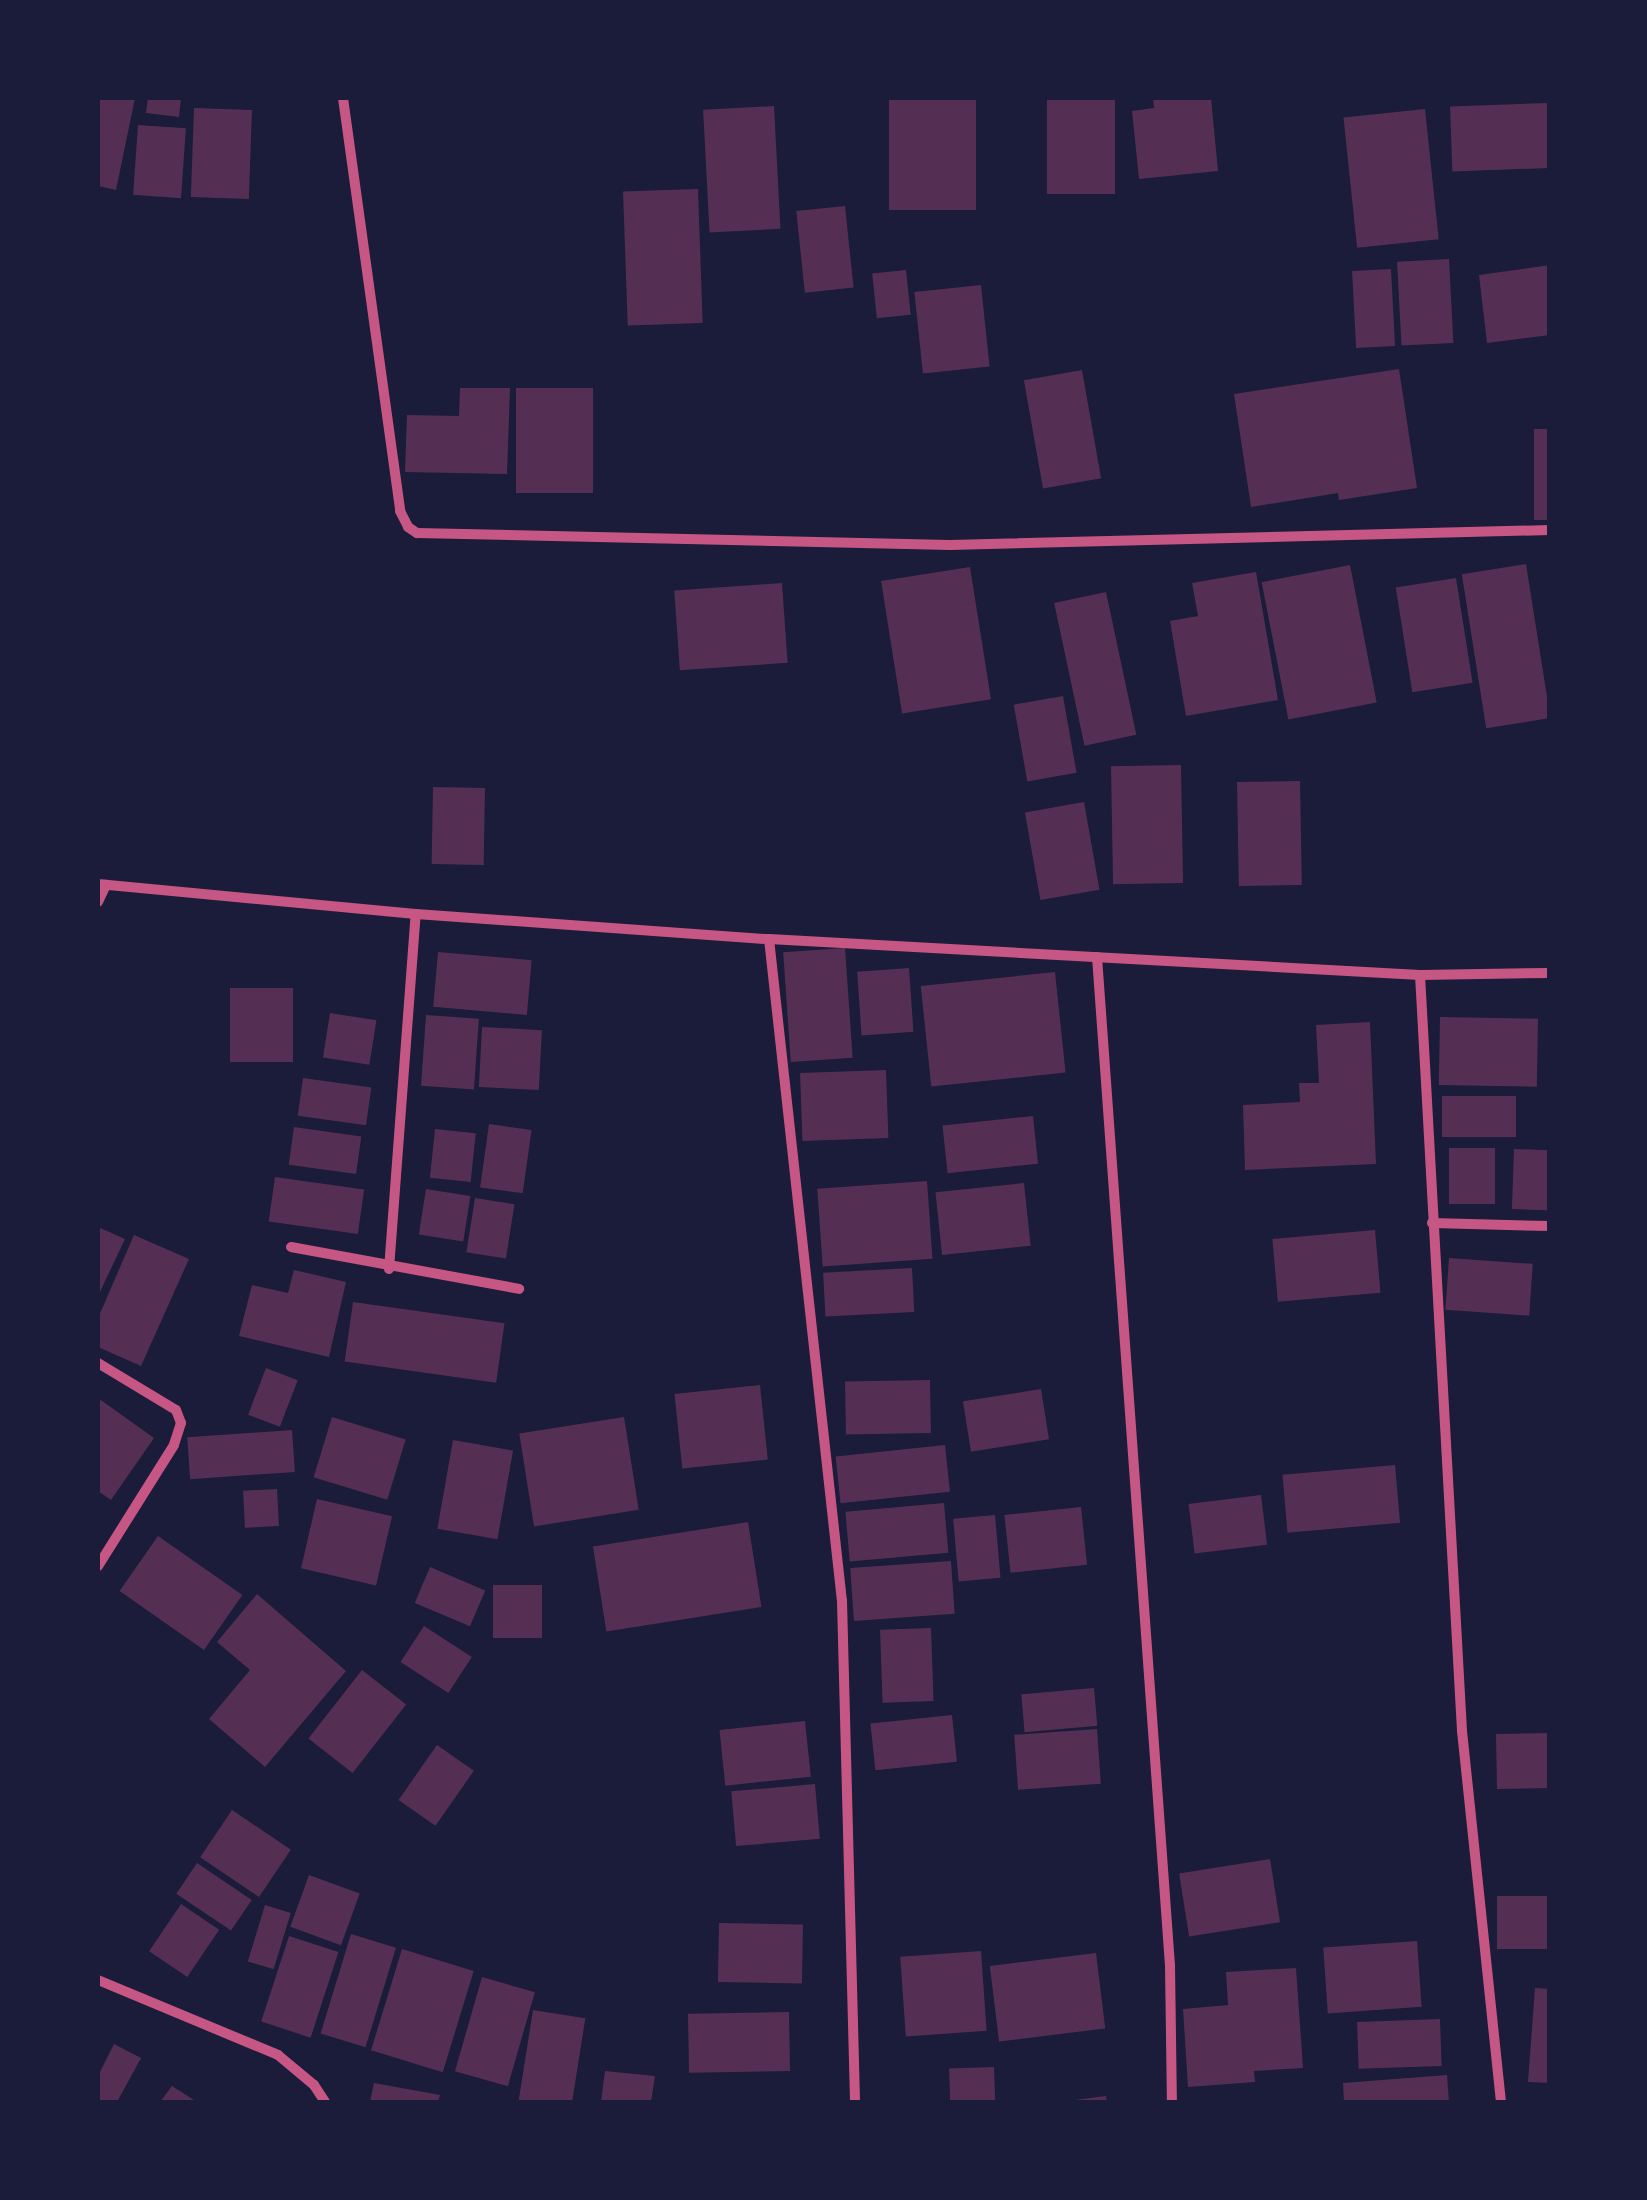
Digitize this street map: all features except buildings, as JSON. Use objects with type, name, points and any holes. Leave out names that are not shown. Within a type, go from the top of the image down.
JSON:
[{"type":"street","points":[[343,98],[400,511],[408,527],[417,534],[969,545],[1550,530]]},
{"type":"street","points":[[98,902],[102,884],[416,914],[768,939],[1420,976],[1550,973]]},
{"type":"street","points":[[389,1269],[416,914]]},
{"type":"street","points":[[768,939],[842,1601],[855,2102]]},
{"type":"street","points":[[1097,957],[1170,1965],[1172,2102]]},
{"type":"street","points":[[1420,976],[1462,1731],[1501,2102]]},
{"type":"street","points":[[1432,1223],[1550,1226]]},
{"type":"street","points":[[290,1247],[389,1269],[519,1289]]},
{"type":"street","points":[[98,1364],[176,1410],[181,1423],[174,1445],[98,1566]]},
{"type":"street","points":[[98,1980],[278,2055],[314,2085],[325,2102]]}]
